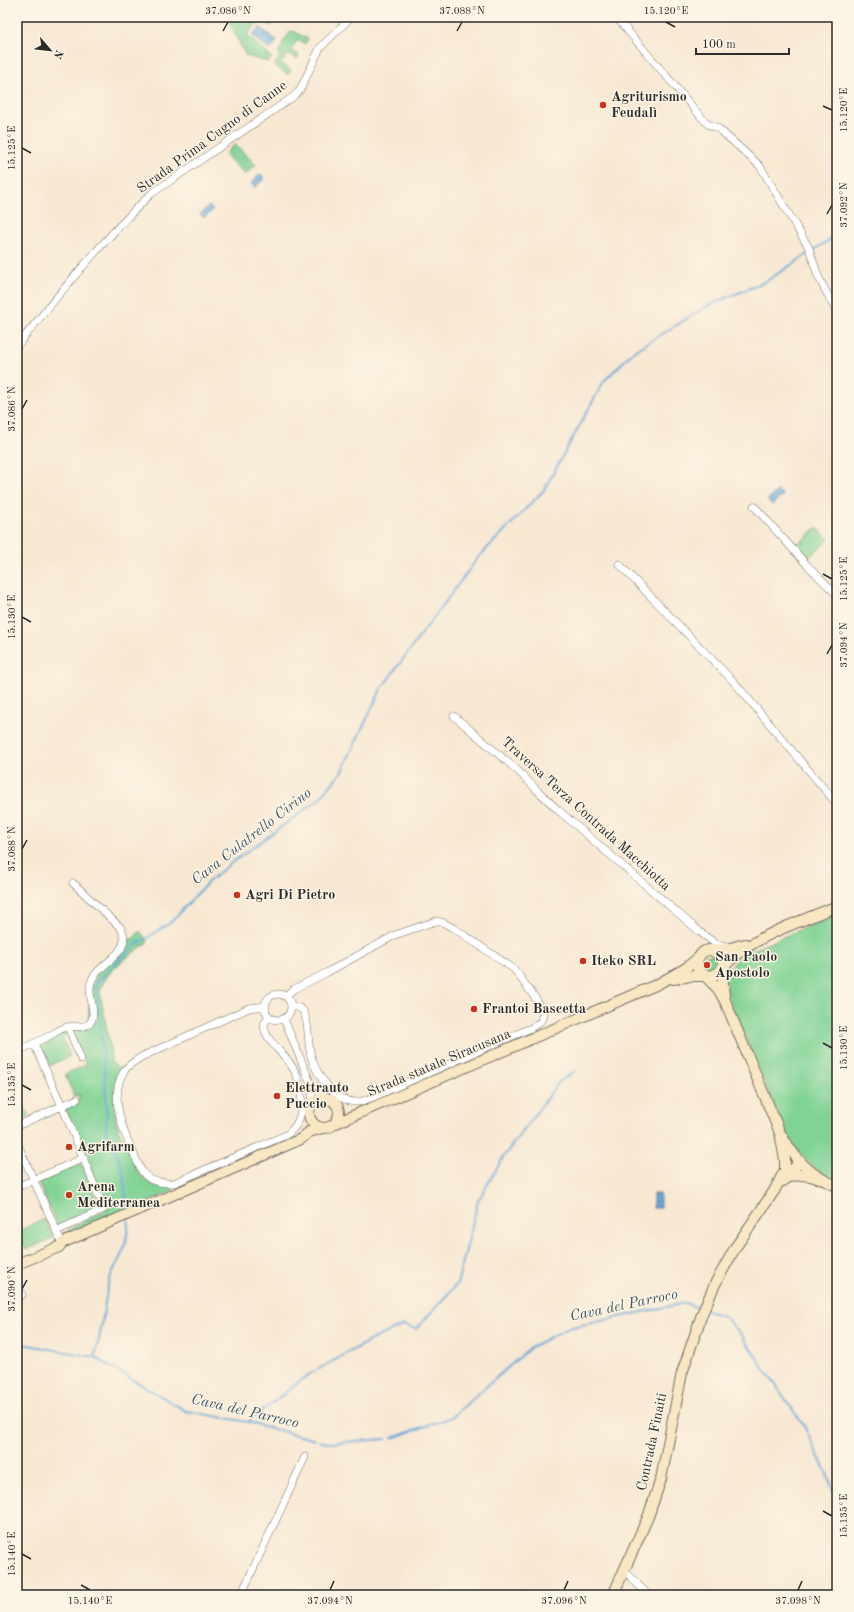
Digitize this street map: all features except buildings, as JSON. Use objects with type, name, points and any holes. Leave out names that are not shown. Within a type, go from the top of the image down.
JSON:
[{"type":"main road","points":[[719,957],[738,946],[756,941],[837,906]]},
{"type":"main road","points":[[658,984],[686,968],[706,951],[719,957],[738,952],[756,941]]},
{"type":"main road","points":[[700,955],[698,966],[718,989],[725,1001],[780,1133],[790,1151],[818,1178]]},
{"type":"main road","points":[[658,984],[679,977],[716,975],[719,957]]},
{"type":"main road","points":[[719,957],[725,1001]]},
{"type":"main road","name":"Strada statale Siracusana","points":[[334,1124],[658,984]]},
{"type":"main road","points":[[291,1142],[304,1128],[311,1108],[319,1099],[324,1098],[348,1112],[364,1111]]},
{"type":"main road","points":[[17,1264],[59,1247],[62,1243],[291,1142],[301,1139],[309,1132],[326,1128],[334,1124],[338,1116],[334,1104]]},
{"type":"main road","points":[[311,1108],[311,1121],[318,1127],[322,1128]]},
{"type":"main road","points":[[780,1133],[785,1160],[785,1174],[806,1174],[837,1186]]},
{"type":"main road","name":"Contrada Finaiti","points":[[613,1595],[648,1517],[661,1479],[682,1373],[704,1309],[735,1248],[785,1174],[796,1166],[798,1160]]},
{"type":"main road","points":[[17,1259],[57,1242],[62,1243]]},
{"type":"street","name":"Strada Prima Cugno di Canne","points":[[17,346],[82,266],[151,194],[293,97],[300,90],[320,48],[351,17]]},
{"type":"street","points":[[616,17],[702,118],[708,124],[718,129],[760,166],[810,253],[818,276],[837,313]]},
{"type":"street","points":[[754,506],[807,565],[837,595]]},
{"type":"street","points":[[619,564],[734,682],[837,804]]},
{"type":"street","name":"Traversa Terza Contrada Macchiotta","points":[[454,716],[517,770],[558,810],[700,932],[719,957]]},
{"type":"street","points":[[17,1051],[68,1027],[86,1026],[89,1024],[93,1015],[89,992],[90,982],[97,972],[122,948],[124,936],[121,928],[73,883]]},
{"type":"street","points":[[285,996],[294,989],[395,935],[436,921],[444,923],[455,929],[514,969],[536,999],[543,1014],[540,1021],[531,1028],[371,1098],[356,1102],[349,1101],[335,1092],[322,1078],[310,1055],[304,1013],[298,1007],[291,1006]]},
{"type":"street","points":[[700,932],[705,941],[700,955]]},
{"type":"street","points":[[273,996],[285,996],[288,998],[291,1006],[289,1014],[284,1019],[273,1019],[269,1016],[266,1006],[267,1002],[273,996]]},
{"type":"street","points":[[266,1006],[249,1008],[141,1057],[129,1064],[119,1081],[117,1094],[120,1122],[145,1175],[158,1182],[174,1183],[293,1131],[300,1116],[301,1096],[298,1082],[290,1062],[266,1034],[264,1024],[269,1016]]},
{"type":"street","points":[[284,1019],[310,1082],[312,1092],[311,1108]]},
{"type":"street","points":[[68,1027],[81,1058]]},
{"type":"street","points":[[34,1044],[62,1106],[104,1209],[56,1231]]},
{"type":"street","points":[[310,1082],[334,1104]]},
{"type":"street","points":[[17,1126],[77,1100]]},
{"type":"street","points":[[17,1143],[62,1243]]},
{"type":"street","points":[[17,1187],[84,1158]]},
{"type":"street","points":[[17,1284],[22,1295]]},
{"type":"street","points":[[241,1594],[305,1457]]},
{"type":"street","points":[[625,1571],[648,1595]]},
{"type":"green space","points":[[232,17],[276,17],[276,20],[271,26],[265,23],[257,23],[247,35],[272,58],[268,62],[246,56],[228,20]]},
{"type":"green space","points":[[293,31],[308,39],[305,44],[298,39],[291,50],[299,55],[297,59],[288,54],[281,64],[291,70],[288,75],[274,65],[281,55],[278,53],[283,45],[282,44],[290,32]]},
{"type":"green space","points":[[235,144],[256,165],[245,175],[225,154]]},
{"type":"green space","points":[[817,527],[829,540],[805,560],[794,548]]},
{"type":"green space","points":[[837,914],[837,1178],[835,1181],[808,1162],[788,1137],[729,1000],[726,979],[729,970],[743,954]]},
{"type":"green space","points":[[140,931],[148,942],[127,957],[113,970],[102,985],[100,992],[110,1047],[111,1062],[118,1068],[122,1067],[114,1089],[115,1116],[118,1128],[137,1171],[143,1178],[153,1185],[173,1188],[173,1191],[63,1239],[62,1236],[71,1228],[107,1209],[65,1108],[77,1103],[80,1095],[74,1096],[65,1074],[86,1065],[72,1029],[88,1028],[90,995],[95,978],[98,973],[117,956],[125,946],[127,940],[133,939]]},
{"type":"green space","points":[[707,955],[713,955],[718,960],[716,969],[713,971],[707,971],[702,966],[702,960]]},
{"type":"green space","points":[[66,1031],[67,1035],[62,1037],[70,1056],[48,1066],[38,1045]]},
{"type":"green space","points":[[19,1094],[29,1116],[17,1121],[17,1095]]},
{"type":"green space","name":"Arena Mediterranea","points":[[79,1164],[83,1166],[100,1208],[58,1227],[38,1182]]},
{"type":"green space","points":[[45,1219],[53,1238],[26,1250],[18,1231]]},
{"type":"water","points":[[260,27],[277,41],[270,50],[252,35]]},
{"type":"water","points":[[260,174],[265,178],[255,188],[251,183]]},
{"type":"water","points":[[209,206],[213,210],[204,218],[200,214]]},
{"type":"water","points":[[778,490],[783,495],[772,505],[767,500]]},
{"type":"water","points":[[653,1194],[660,1194],[660,1208],[653,1208]]},
{"type":"waterway","name":"Cava Culatrello Cirino","points":[[127,1211],[124,1178],[118,1156],[106,1133],[107,1108],[96,983],[133,947],[170,923],[209,881],[318,800],[341,773],[381,689],[477,559],[544,490],[604,381],[633,352],[709,305],[765,282],[837,235]]},
{"type":"waterway","points":[[248,1422],[308,1375],[371,1340],[404,1325],[416,1329],[457,1284],[478,1201],[504,1156],[559,1082],[575,1071]]},
{"type":"waterway","name":"Cava Culatrello Cirino","points":[[94,1357],[99,1338],[109,1281],[123,1251],[128,1217]]},
{"type":"waterway","name":"Cava del Parroco","points":[[392,1438],[452,1417],[531,1347],[568,1328],[685,1303],[701,1309]]},
{"type":"waterway","name":"Cava del Parroco","points":[[707,1311],[724,1316],[739,1332],[804,1426],[827,1474],[837,1500]]},
{"type":"waterway","name":"Cava del Parroco","points":[[17,1343],[94,1357],[186,1411],[248,1422],[315,1440]]},
{"type":"waterway","name":"Cava del Parroco","points":[[319,1441],[329,1443],[386,1439]]},
{"type":"place","name":"Agriturismo Feudalì","points":[[603,105]]},
{"type":"place","name":"Agri Di Pietro","points":[[237,895]]},
{"type":"place","name":"Iteko SRL","points":[[583,961]]},
{"type":"place","name":"San Paolo Apostolo","points":[[707,965]]},
{"type":"place","name":"Frantoi Bascetta","points":[[474,1009]]},
{"type":"place","name":"Elettrauto Puccio","points":[[277,1096]]},
{"type":"place","name":"Agrifarm","points":[[69,1147]]},
{"type":"place","name":"Arena Mediterranea","points":[[69,1195]]}]
